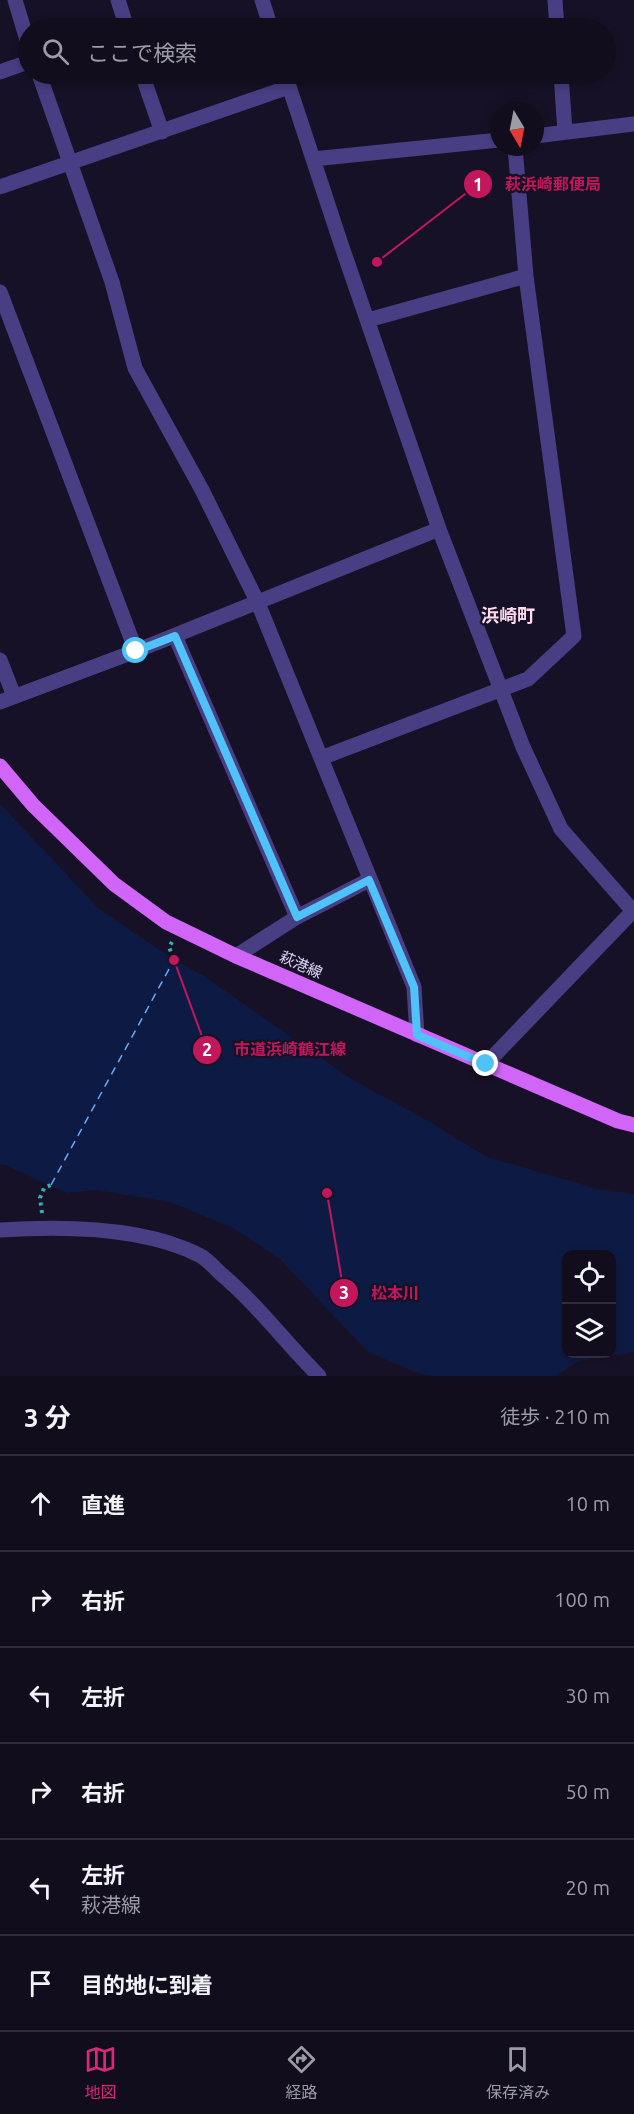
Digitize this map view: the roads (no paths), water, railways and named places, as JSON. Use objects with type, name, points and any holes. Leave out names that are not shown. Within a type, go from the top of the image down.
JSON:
[{"type":"main road","name":"萩港線","points":[[0,766],[33,805],[114,884],[166,922],[236,956],[417,1035],[618,1121],[634,1125]]},
{"type":"street","points":[[15,0],[20,18]]},
{"type":"street","points":[[118,0],[124,18]]},
{"type":"street","points":[[262,0],[268,18]]},
{"type":"street","points":[[555,0],[556,18]]},
{"type":"street","points":[[0,72],[18,66]]},
{"type":"street","points":[[43,84],[112,282],[135,368],[202,490],[258,603],[414,987],[417,1035]]},
{"type":"street","points":[[145,84],[162,132]]},
{"type":"street","points":[[0,187],[162,132],[277,84]]},
{"type":"street","points":[[288,84],[439,529],[523,747],[561,829],[634,910],[486,1064]]},
{"type":"street","points":[[562,84],[565,132]]},
{"type":"street","points":[[544,135],[634,123]]},
{"type":"street","points":[[313,159],[490,141]]},
{"type":"street","points":[[321,758],[528,680],[574,636],[526,276],[516,156]]},
{"type":"street","points":[[368,320],[526,276]]},
{"type":"street","points":[[0,292],[136,651]]},
{"type":"street","points":[[0,660],[7,699],[175,636],[439,529]]},
{"type":"street","points":[[175,636],[297,917]]},
{"type":"street","points":[[236,956],[297,917],[369,880]]},
{"type":"street","points":[[0,1230],[45,1228],[129,1234],[153,1238],[200,1256],[244,1293],[319,1376]]},
{"type":"water","points":[[0,804],[99,909],[174,960],[202,975],[353,1080],[423,1118],[487,1157],[598,1189],[634,1194],[634,1352],[616,1355],[616,1250],[562,1250],[562,1358],[597,1358],[579,1361],[555,1376],[420,1374],[368,1352],[279,1258],[231,1227],[170,1202],[96,1190],[67,1193],[0,1164]]},
{"type":"place","name":"萩浜崎郵便局","points":[[377,262]]},
{"type":"place","name":"市道浜崎鶴江線","points":[[174,960]]},
{"type":"place","name":"松本川","points":[[327,1193]]},
{"type":"district","name":"浜崎町","points":[[508,616]]}]
